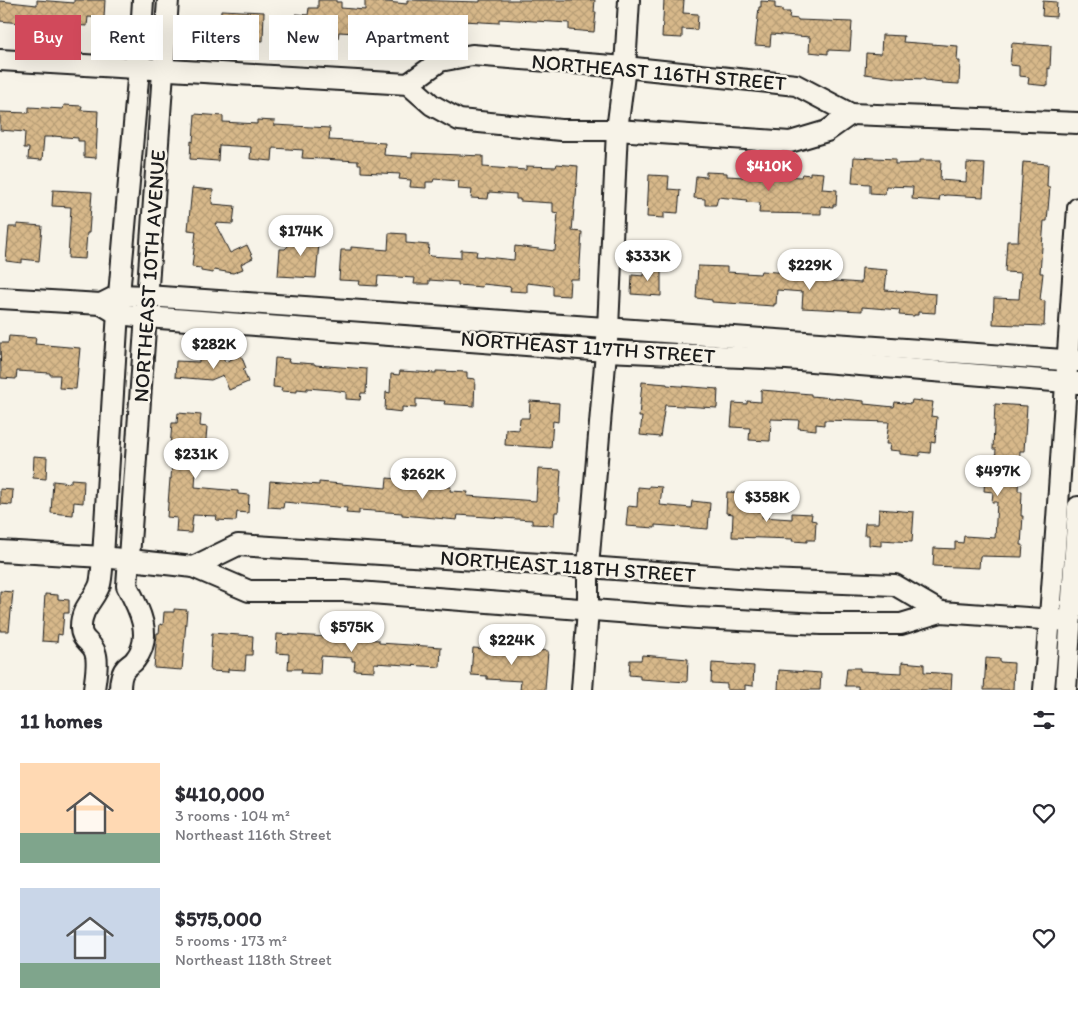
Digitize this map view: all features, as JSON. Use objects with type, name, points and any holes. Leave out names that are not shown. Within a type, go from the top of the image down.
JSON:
[{"type":"street","name":"NORTHEAST 10TH AVENUE","points":[[94,690],[97,658],[95,650],[85,640],[80,625],[86,606],[100,585],[103,557],[119,304],[143,0]]},
{"type":"street","name":"NORTHEAST 10TH AVENUE","points":[[120,690],[120,681],[124,669],[135,660],[141,651],[144,641],[144,630],[138,608],[127,586],[168,0]]},
{"type":"street","points":[[582,690],[588,609],[588,567],[608,328],[617,130],[625,67],[628,0]]},
{"type":"street","name":"NORTHEAST 116TH STREET","points":[[408,84],[440,61],[472,55],[625,67],[796,85],[851,114],[1078,123]]},
{"type":"street","points":[[0,60],[408,84],[432,105],[459,120],[561,130],[617,130],[790,142],[827,131],[851,114]]},
{"type":"street","points":[[1044,690],[1071,382],[1078,208]]},
{"type":"street","name":"NORTHEAST 117TH STREET","points":[[0,298],[119,304],[147,296],[1072,361]]},
{"type":"street","name":"NORTHEAST 117TH STREET","points":[[119,304],[146,317],[606,351],[787,360],[1071,382]]},
{"type":"street","points":[[1066,690],[1078,507]]},
{"type":"street","name":"NORTHEAST 118TH STREET","points":[[194,567],[238,545],[766,580],[895,585],[940,612]]},
{"type":"street","name":"NORTHEAST 118TH STREET","points":[[0,550],[129,559],[194,567],[249,591],[344,592],[697,618],[821,624],[901,624],[940,612],[1070,621]]},
{"type":"building","points":[[37,0],[74,3],[74,0],[105,0],[104,15],[91,15],[91,17],[88,17],[87,26],[81,26],[81,15],[15,15],[15,22],[0,21],[0,1],[37,5]]},
{"type":"building","points":[[318,0],[336,0],[336,2],[341,2],[341,8],[365,10],[365,0],[407,4],[407,0],[480,2],[480,0],[595,0],[594,12],[596,12],[594,32],[569,30],[569,23],[499,19],[499,23],[468,21],[468,15],[348,15],[348,33],[339,32],[338,38],[338,15],[308,15],[309,8],[318,8]]},
{"type":"building","points":[[664,0],[684,0],[683,13],[698,14],[697,30],[682,29],[682,38],[662,37]]},
{"type":"building","points":[[761,1],[775,2],[775,8],[782,9],[782,12],[790,12],[789,18],[852,22],[850,51],[828,50],[828,54],[809,52],[810,37],[771,34],[770,46],[755,45]]},
{"type":"building","points":[[1043,1],[1057,2],[1056,17],[1042,16]]},
{"type":"building","points":[[221,10],[264,12],[263,41],[259,41],[259,15],[221,15]]},
{"type":"building","points":[[882,35],[904,36],[903,42],[958,46],[957,61],[960,61],[959,84],[865,74],[866,53],[881,54]]},
{"type":"building","points":[[1012,43],[1051,46],[1048,86],[1028,84],[1029,77],[1019,76],[1019,66],[1010,65]]},
{"type":"building","points":[[64,105],[82,106],[81,110],[98,111],[96,158],[84,157],[84,141],[78,141],[78,138],[53,136],[44,137],[42,160],[28,159],[29,148],[24,148],[25,132],[0,130],[0,112],[29,113],[29,107],[63,109]]},
{"type":"building","points":[[195,114],[223,116],[223,122],[257,124],[257,120],[275,121],[274,125],[330,128],[329,140],[385,143],[384,155],[412,157],[412,153],[483,156],[483,167],[526,170],[526,166],[556,167],[557,164],[578,166],[572,231],[582,232],[579,279],[570,279],[569,296],[553,295],[553,286],[527,283],[527,292],[510,291],[511,287],[483,284],[482,287],[458,285],[458,282],[429,280],[429,284],[414,284],[415,278],[378,276],[377,286],[359,285],[360,281],[339,280],[341,250],[351,250],[351,247],[388,250],[389,233],[406,234],[406,243],[429,245],[428,254],[430,256],[461,258],[461,250],[477,251],[476,256],[514,260],[515,246],[555,251],[558,213],[553,212],[553,203],[520,201],[520,199],[516,199],[516,194],[489,192],[488,199],[471,198],[472,190],[458,189],[459,181],[434,179],[433,182],[426,182],[426,188],[410,187],[411,180],[399,179],[400,174],[361,172],[361,164],[358,164],[358,161],[302,158],[303,150],[273,148],[272,161],[250,159],[251,147],[219,145],[218,161],[190,159]]},
{"type":"building","points":[[854,157],[895,159],[895,164],[919,163],[919,160],[941,160],[940,180],[966,182],[967,163],[985,164],[983,197],[947,195],[940,196],[939,201],[912,199],[913,187],[886,186],[885,194],[870,193],[870,184],[852,183]]},
{"type":"building","points":[[1023,162],[1048,164],[1047,187],[1050,187],[1047,221],[1044,221],[1040,273],[1043,273],[1040,300],[1045,301],[1044,326],[993,324],[994,298],[1019,299],[1021,273],[1005,272],[1007,241],[1018,241]]},
{"type":"building","points":[[706,172],[727,173],[727,176],[761,178],[761,175],[801,177],[802,174],[810,175],[810,172],[824,173],[822,189],[837,190],[836,205],[833,205],[833,207],[821,206],[821,214],[759,213],[760,203],[718,197],[716,205],[705,205],[705,199],[694,198],[696,176],[706,177]]},
{"type":"building","points":[[649,175],[669,176],[668,189],[680,190],[678,213],[664,212],[664,218],[647,217]]},
{"type":"building","points":[[192,188],[213,190],[212,204],[235,206],[233,224],[215,223],[230,253],[247,245],[253,258],[241,264],[243,269],[233,273],[214,270],[213,273],[201,271],[201,268],[192,267],[196,231],[188,230]]},
{"type":"building","points":[[53,190],[92,192],[85,259],[68,258],[71,207],[52,206]]},
{"type":"building","points":[[17,224],[42,226],[39,261],[22,259],[22,263],[6,261],[9,227],[17,227]]},
{"type":"building","points":[[303,230],[320,231],[316,278],[278,276],[280,249],[285,249],[294,240],[302,241]]},
{"type":"building","points":[[644,265],[661,266],[661,296],[631,294],[632,275],[644,276]]},
{"type":"building","points":[[698,266],[727,267],[727,272],[760,274],[761,271],[805,274],[805,277],[861,283],[862,268],[887,270],[885,290],[936,294],[935,313],[918,312],[918,315],[914,316],[899,315],[900,310],[862,307],[862,311],[802,308],[803,292],[777,290],[776,304],[774,306],[712,302],[712,300],[696,298]]},
{"type":"building","points":[[9,336],[36,338],[35,344],[80,348],[76,389],[59,388],[60,375],[50,375],[50,373],[17,371],[16,379],[1,378],[0,343],[8,343]]},
{"type":"building","points":[[222,354],[225,362],[241,355],[246,368],[243,369],[248,382],[229,390],[223,375],[211,380],[175,377],[176,361],[199,362],[199,358],[211,359]]},
{"type":"building","points":[[275,358],[289,359],[288,362],[367,369],[366,393],[361,393],[360,400],[346,399],[346,392],[332,390],[307,388],[307,390],[297,389],[297,392],[281,391],[282,388],[273,387]]},
{"type":"building","points":[[400,371],[467,372],[467,378],[475,379],[474,406],[444,404],[445,401],[416,399],[416,408],[402,407],[402,412],[385,410],[386,392],[390,393],[391,374],[399,375]]},
{"type":"building","points":[[642,382],[718,389],[717,408],[665,405],[660,437],[640,435],[642,417],[639,417]]},
{"type":"building","points":[[761,390],[811,394],[811,396],[864,401],[864,404],[894,407],[895,402],[911,404],[912,400],[933,402],[931,416],[937,417],[935,443],[931,442],[930,453],[920,452],[920,456],[900,454],[900,451],[889,450],[890,444],[886,444],[889,422],[824,420],[824,425],[816,424],[816,430],[798,428],[799,420],[771,419],[770,441],[749,440],[750,428],[731,427],[733,403],[761,402]]},
{"type":"building","points":[[530,401],[559,403],[558,422],[553,421],[551,448],[505,445],[506,429],[519,430],[520,418],[529,418]]},
{"type":"building","points":[[995,404],[1027,406],[1024,451],[1020,451],[1018,491],[1022,491],[1022,557],[980,556],[979,568],[933,566],[934,548],[955,549],[955,542],[963,543],[964,536],[995,538],[997,502],[992,502],[993,492],[984,491],[985,478],[994,478],[996,449],[993,449]]},
{"type":"building","points":[[178,413],[201,415],[200,426],[207,427],[205,451],[197,450],[195,487],[238,491],[238,494],[249,495],[248,513],[237,512],[236,521],[216,520],[217,516],[193,515],[191,533],[176,532],[177,518],[167,517],[173,448],[170,448],[172,423],[177,423]]},
{"type":"building","points":[[34,456],[47,457],[46,479],[33,478]]},
{"type":"building","points":[[538,469],[561,470],[558,512],[555,512],[554,525],[532,524],[532,520],[458,515],[457,520],[359,510],[359,514],[346,513],[347,508],[284,502],[283,508],[268,507],[270,481],[319,485],[319,482],[386,488],[387,478],[409,480],[408,484],[451,487],[450,491],[468,492],[467,496],[536,501]]},
{"type":"building","points":[[71,479],[84,480],[83,503],[74,502],[73,515],[51,513],[53,481],[71,483]]},
{"type":"building","points":[[649,486],[662,487],[660,505],[691,508],[692,501],[710,503],[708,529],[655,525],[655,528],[626,526],[628,506],[637,507],[638,487],[649,488]]},
{"type":"building","points":[[0,489],[13,490],[12,505],[0,504]]},
{"type":"building","points":[[727,492],[746,493],[745,507],[757,508],[757,511],[763,512],[762,517],[792,519],[792,513],[812,514],[811,520],[816,521],[815,540],[807,540],[807,542],[792,541],[793,539],[732,537],[733,514],[726,513]]},
{"type":"building","points":[[879,509],[914,512],[912,542],[881,540],[881,546],[869,545],[869,535],[864,535],[865,523],[878,523]]},
{"type":"building","points":[[0,591],[13,592],[9,631],[0,631]]},
{"type":"building","points":[[45,594],[58,595],[58,599],[69,600],[69,613],[64,613],[62,635],[58,634],[57,642],[42,641]]},
{"type":"building","points":[[174,609],[187,610],[182,670],[154,668],[157,633],[159,633],[160,624],[163,625],[164,612],[174,612]]},
{"type":"building","points":[[212,633],[253,636],[252,655],[246,655],[245,670],[228,669],[228,672],[210,671]]},
{"type":"building","points":[[277,634],[379,640],[379,643],[441,647],[440,667],[374,663],[374,671],[354,670],[355,661],[352,661],[352,658],[321,656],[320,674],[301,673],[302,669],[288,669],[289,654],[276,653]]},
{"type":"building","points":[[490,646],[548,651],[545,690],[520,690],[521,681],[487,679],[487,676],[471,675],[473,648],[489,649]]},
{"type":"building","points":[[642,655],[688,659],[687,682],[640,679],[640,676],[629,675],[630,660],[641,660]]},
{"type":"building","points":[[986,658],[1014,663],[1013,690],[984,690]]},
{"type":"building","points":[[902,662],[924,664],[924,672],[952,674],[951,690],[858,690],[858,686],[845,686],[847,668],[860,668],[860,671],[902,673]]},
{"type":"building","points":[[712,663],[754,666],[753,686],[745,685],[745,690],[727,690],[727,684],[711,683]]},
{"type":"building","points":[[779,670],[821,673],[820,690],[778,690]]}]
